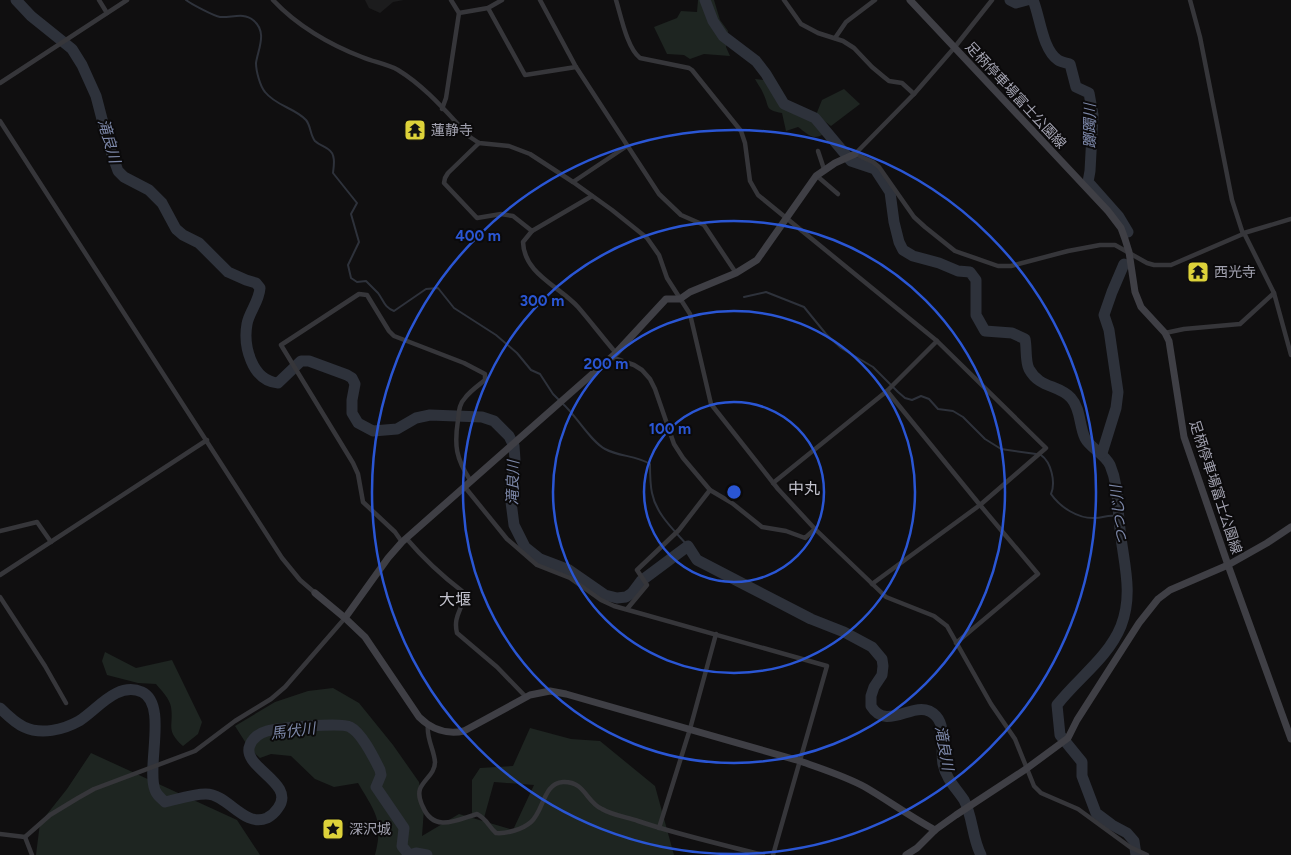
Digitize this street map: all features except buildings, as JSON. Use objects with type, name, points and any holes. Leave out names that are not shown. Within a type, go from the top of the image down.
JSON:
[{"type":"street","points":[[99,0],[107,13]]},
{"type":"street","points":[[0,83],[127,0]]},
{"type":"street","points":[[273,0],[296,21],[335,44],[361,57],[390,66],[409,77],[470,137],[479,143],[509,146],[522,150],[573,182],[647,238],[658,255],[666,278],[690,314],[711,404],[773,483],[815,529],[886,597],[934,616],[947,626],[991,704],[1015,739],[1034,786],[1042,793],[1078,809],[1130,847],[1147,855]]},
{"type":"street","points":[[442,109],[446,98],[459,13],[451,0]]},
{"type":"street","points":[[459,13],[488,8],[502,0]]},
{"type":"street","points":[[540,0],[576,67],[659,194],[681,215],[704,225],[736,273]]},
{"type":"street","points":[[616,0],[625,33],[637,56],[692,70],[741,131],[745,144],[750,182],[758,194],[937,342],[1046,448],[980,505],[872,584]]},
{"type":"street","points":[[784,0],[801,24],[818,33],[844,41],[889,81],[902,84],[914,94]]},
{"type":"street","points":[[835,38],[846,22],[875,0]]},
{"type":"street","name":"足柄停車場富士公園線","points":[[910,0],[1108,211],[1121,228],[1129,252],[1135,292],[1141,307],[1165,333],[1169,341],[1184,437],[1291,738]]},
{"type":"street","points":[[0,834],[25,837],[50,815],[94,789],[195,751],[235,721],[271,699],[285,687],[345,618],[388,558],[404,540],[613,355],[666,299],[680,299],[690,292],[736,273],[757,260],[817,176],[824,169],[850,156],[914,94],[992,0]]},
{"type":"street","points":[[1190,0],[1202,46],[1232,200],[1243,233],[1274,293],[1291,354]]},
{"type":"street","points":[[488,8],[525,74],[576,67]]},
{"type":"street","points":[[0,121],[282,558],[300,580],[365,637],[412,709],[428,725],[448,732],[464,731],[526,697],[550,691],[566,694],[800,760],[864,787],[892,806],[935,830]]},
{"type":"street","points":[[479,143],[448,173],[444,184],[477,218],[501,214],[513,216],[532,231]]},
{"type":"street","points":[[573,182],[627,146]]},
{"type":"street","points":[[818,152],[824,169]]},
{"type":"street","points":[[850,156],[873,162],[879,167],[914,217],[955,251],[998,266],[1011,266],[1068,251],[1100,245],[1114,245],[1154,265],[1171,265],[1243,233],[1291,219]]},
{"type":"street","points":[[817,176],[838,194]]},
{"type":"street","points":[[592,196],[532,231],[523,242],[523,252],[540,278],[558,289],[578,307],[613,355],[642,370],[655,389],[674,444],[683,458],[710,490],[732,503],[762,527],[786,531],[806,538],[815,529]]},
{"type":"street","points":[[1165,333],[1184,329],[1240,324],[1274,293]]},
{"type":"street","points":[[526,697],[502,672],[457,633],[455,620],[463,602],[462,591],[439,574],[363,502],[358,474],[353,463],[281,344],[359,294],[367,295],[388,332],[394,336],[464,363],[485,374],[486,380],[465,397],[460,405],[455,440],[457,455],[467,483],[508,539],[537,565],[570,578],[601,600],[614,606],[827,666],[773,855]]},
{"type":"street","points":[[773,483],[887,391],[937,342]]},
{"type":"street","points":[[887,391],[1038,574],[956,643]]},
{"type":"street","points":[[0,575],[207,440]]},
{"type":"street","points":[[627,609],[647,585],[637,570],[676,534],[710,490]]},
{"type":"street","points":[[0,531],[37,522],[51,542]]},
{"type":"street","points":[[906,855],[917,848],[935,830],[1026,769],[1068,738],[1077,720],[1139,623],[1158,599],[1170,590],[1228,565],[1291,527]]},
{"type":"street","points":[[0,597],[66,702]]},
{"type":"street","points":[[659,828],[690,729],[716,634]]},
{"type":"street","points":[[428,725],[426,734],[435,763],[432,773],[421,786],[419,795],[424,809],[435,822],[445,824],[477,814],[484,818],[490,829],[496,833],[505,834],[531,823],[536,817],[547,793],[554,785],[558,782],[570,782],[579,786],[600,809],[659,828],[763,855]]},
{"type":"street","points":[[25,837],[32,855]]},
{"type":"shaded area","points":[[365,0],[404,0],[393,2],[380,13],[369,8]]},
{"type":"shaded area","points":[[698,0],[714,0],[720,20],[728,31],[726,47],[730,56],[704,54],[690,59],[684,55],[667,54],[654,27],[677,18],[681,11],[697,12]]},
{"type":"shaded area","points":[[755,79],[765,80],[793,107],[813,116],[824,134],[813,137],[798,127],[786,131],[782,113],[772,111],[768,107]]},
{"type":"shaded area","points":[[844,89],[860,104],[831,126],[816,115],[822,100]]},
{"type":"shaded area","points":[[105,652],[136,668],[172,660],[202,722],[198,734],[183,746],[177,741],[171,728],[171,707],[163,692],[156,684],[138,683],[107,675],[102,661]]},
{"type":"shaded area","points":[[333,688],[359,703],[393,745],[419,782],[424,809],[422,836],[459,814],[513,830],[534,785],[494,782],[484,818],[472,813],[472,780],[480,768],[513,766],[530,728],[571,739],[600,741],[655,786],[674,855],[375,855],[379,833],[378,824],[373,809],[358,783],[334,787],[315,779],[291,756],[271,754],[260,758],[249,748],[235,726],[275,702],[308,691]]},
{"type":"shaded area","points":[[91,753],[237,820],[260,855],[36,855],[40,823],[67,789]]},
{"type":"waterway","name":"滝良川","points":[[16,0],[31,16],[72,49],[82,65],[96,96],[109,146],[118,171],[124,177],[149,190],[162,203],[176,229],[183,235],[199,243],[228,272],[256,283],[260,288],[258,298],[248,320],[246,342],[251,361],[262,376],[269,381],[278,383],[301,361],[309,361],[347,375],[352,378],[355,384],[352,413],[358,423],[373,431],[397,429],[416,418],[430,415],[482,417],[494,421],[509,436],[514,446],[515,460],[510,494],[514,525],[525,547],[540,559],[569,570],[605,595],[617,598],[626,597],[632,593],[641,581],[688,546],[697,560],[811,619],[844,632],[872,647],[882,659],[883,666],[882,675],[874,687],[871,696],[871,706],[878,714],[886,716],[920,710],[928,711],[936,716],[941,727],[944,769],[964,800],[981,855]]},
{"type":"waterway","points":[[186,0],[217,16],[246,16],[258,25],[261,41],[256,66],[263,89],[274,101],[306,120],[315,141],[331,151],[334,160],[333,173],[357,203],[351,214],[359,242],[348,265],[351,278],[357,282],[366,281],[378,293],[386,306],[394,311],[426,289],[438,288],[454,308],[496,335],[517,353],[531,370],[540,374],[559,400]]},
{"type":"waterway","name":"つつじ川","points":[[705,0],[713,21],[723,36],[756,61],[784,104],[815,118],[851,161],[875,169],[890,192],[894,222],[903,250],[913,256],[939,263],[958,271],[970,272],[976,280],[976,315],[985,331],[1012,333],[1025,339],[1027,362],[1033,375],[1038,380],[1060,390],[1071,398],[1077,407],[1085,438],[1110,465],[1116,489],[1126,577],[1127,601],[1125,614],[1121,626],[1101,658],[1057,705],[1060,735],[1082,762],[1082,776],[1096,813],[1127,833],[1134,841],[1136,855]]},
{"type":"waterway","name":"躑躅川","points":[[1010,0],[1016,3],[1027,0]]},
{"type":"waterway","name":"躑躅川","points":[[1033,0],[1048,48],[1058,60],[1070,64],[1076,87],[1089,93],[1093,115],[1088,182],[1119,217],[1128,232]]},
{"type":"waterway","name":"躑躅川","points":[[1102,453],[1116,408],[1118,392],[1109,330],[1104,315],[1124,264]]},
{"type":"waterway","points":[[744,297],[766,292],[804,307],[826,334],[841,348],[873,367],[905,398],[912,400],[921,396],[929,399],[938,409],[953,411],[963,417],[985,439],[1001,449],[1036,454]]},
{"type":"waterway","points":[[562,403],[599,445],[611,452],[639,459],[650,464],[651,490],[657,508],[688,546]]},
{"type":"waterway","points":[[1041,455],[1045,458],[1052,473],[1053,484],[1051,494],[1064,508],[1089,518],[1113,515],[1119,517]]},
{"type":"waterway","name":"馬伏川","points":[[0,708],[14,721],[24,727],[45,731],[66,727],[79,721],[116,693],[124,690],[142,692],[150,699],[154,709],[153,780],[158,795],[165,802],[196,795],[214,795],[243,815],[259,820],[267,818],[273,813],[278,808],[282,799],[275,783],[259,768],[249,753],[250,745],[255,738],[267,731],[283,728],[323,725],[350,727],[363,740],[380,770],[381,775],[376,787],[404,828],[402,846],[409,855]]},
{"type":"waterway","name":"馬伏川","points":[[409,855],[416,853],[427,855]]},
{"type":"place","name":"蓮静寺","points":[[415,130]]},
{"type":"place","name":"西光寺","points":[[1198,272]]},
{"type":"place","name":"深沢城","points":[[333,829]]},
{"type":"district","name":"中丸","points":[[804,488]]},
{"type":"district","name":"大堰","points":[[455,599]]}]
